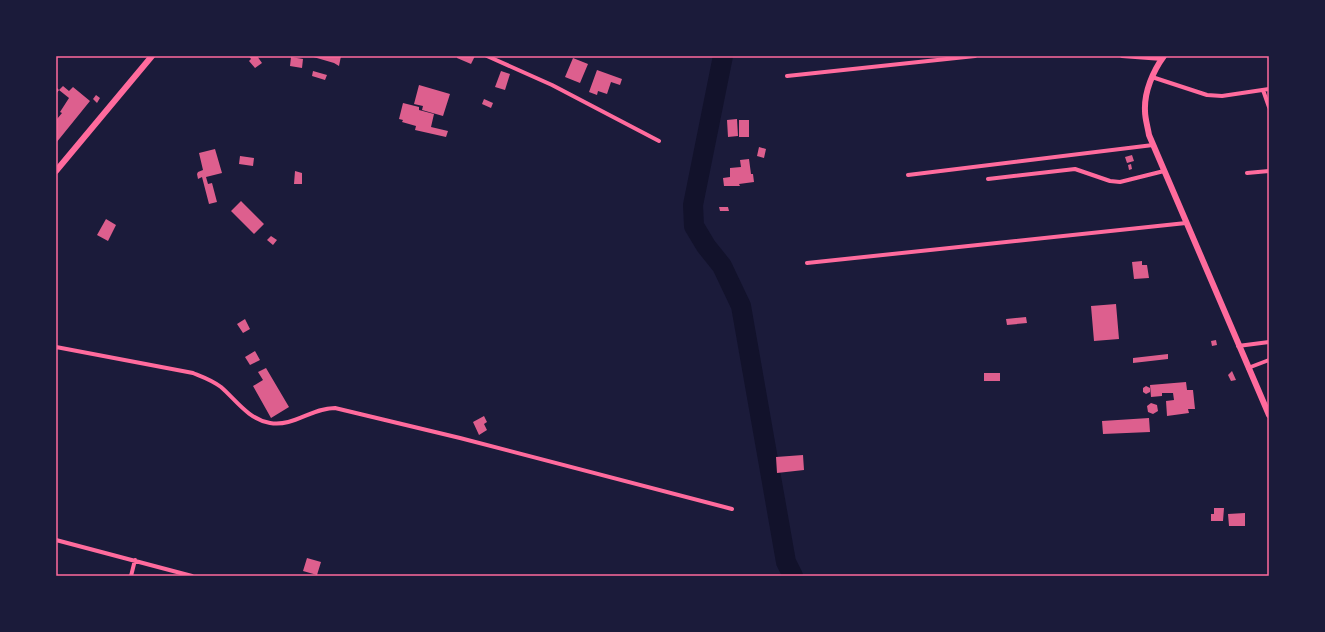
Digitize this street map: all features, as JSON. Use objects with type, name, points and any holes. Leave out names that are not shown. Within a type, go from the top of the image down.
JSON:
[{"type":"street","points":[[787,76],[975,56]]},
{"type":"street","points":[[1122,56],[1163,58],[1152,77],[1146,94],[1145,111],[1149,136],[1238,346],[1269,415]]},
{"type":"street","points":[[56,171],[150,57]]},
{"type":"street","points":[[490,57],[552,85],[659,141]]},
{"type":"street","points":[[1152,77],[1207,95],[1222,96],[1269,90]]},
{"type":"street","points":[[1263,90],[1269,107]]},
{"type":"street","points":[[908,175],[1153,145]]},
{"type":"street","points":[[988,179],[1076,169],[1110,181],[1120,182],[1164,171]]},
{"type":"street","points":[[1247,173],[1269,171]]},
{"type":"street","points":[[807,263],[1186,222]]},
{"type":"street","points":[[1238,346],[1269,342]]},
{"type":"street","points":[[56,347],[193,373],[209,379],[220,386],[249,415],[270,423],[283,423],[299,420],[323,408],[335,408],[460,438],[732,509]]},
{"type":"street","points":[[1248,368],[1269,360]]},
{"type":"street","points":[[56,540],[192,576]]},
{"type":"street","points":[[131,576],[135,560]]},
{"type":"building","points":[[249,56],[257,56],[262,63],[255,68],[249,61],[251,59]]},
{"type":"building","points":[[310,56],[341,56],[339,66],[334,63]]},
{"type":"building","points":[[457,56],[475,56],[471,64],[457,58]]},
{"type":"building","points":[[291,57],[303,59],[302,68],[290,66]]},
{"type":"building","points":[[573,58],[588,64],[580,83],[565,77]]},
{"type":"building","points":[[597,70],[622,79],[620,85],[611,82],[607,94],[598,91],[597,95],[589,92]]},
{"type":"building","points":[[313,71],[327,75],[325,80],[312,76]]},
{"type":"building","points":[[501,71],[510,74],[505,90],[495,87]]},
{"type":"building","points":[[419,85],[450,94],[443,116],[422,110],[423,106],[414,104]]},
{"type":"building","points":[[63,86],[69,91],[73,87],[90,101],[56,143],[56,118],[57,119],[62,113],[60,112],[69,98],[59,90]]},
{"type":"building","points":[[56,87],[59,90],[56,94]]},
{"type":"building","points":[[96,95],[100,98],[97,103],[93,99]]},
{"type":"building","points":[[484,99],[493,103],[491,108],[482,104]]},
{"type":"building","points":[[403,103],[419,107],[419,110],[434,114],[431,127],[448,131],[446,137],[415,130],[416,126],[402,122],[403,120],[399,119]]},
{"type":"building","points":[[737,119],[738,136],[728,137],[727,120]]},
{"type":"building","points":[[739,120],[749,120],[749,137],[739,137]]},
{"type":"building","points":[[759,147],[766,149],[764,158],[757,156]]},
{"type":"building","points":[[215,149],[222,173],[206,177],[208,184],[212,183],[217,202],[209,204],[202,177],[198,179],[197,174],[203,170],[199,153]]},
{"type":"building","points":[[1132,155],[1134,161],[1127,163],[1125,157]]},
{"type":"building","points":[[240,156],[254,158],[253,166],[239,164]]},
{"type":"building","points":[[749,159],[751,174],[753,174],[754,182],[739,184],[740,186],[724,186],[723,178],[730,177],[730,168],[741,167],[740,160]]},
{"type":"building","points":[[1131,164],[1132,169],[1129,170],[1128,165]]},
{"type":"building","points":[[295,171],[302,173],[302,184],[294,184]]},
{"type":"building","points":[[241,201],[264,224],[254,234],[231,211]]},
{"type":"building","points":[[719,207],[728,207],[729,211],[720,211]]},
{"type":"building","points":[[106,219],[116,225],[108,241],[97,235]]},
{"type":"building","points":[[271,236],[277,240],[273,245],[267,240]]},
{"type":"building","points":[[1142,261],[1142,265],[1147,265],[1149,278],[1134,279],[1132,262]]},
{"type":"building","points":[[1116,304],[1119,339],[1094,341],[1091,306]]},
{"type":"building","points":[[1026,317],[1027,323],[1007,325],[1006,319]]},
{"type":"building","points":[[245,319],[250,329],[243,333],[237,324]]},
{"type":"building","points":[[1216,340],[1217,345],[1212,346],[1211,341]]},
{"type":"building","points":[[255,351],[260,360],[250,365],[245,357]]},
{"type":"building","points":[[1168,354],[1168,359],[1133,363],[1133,358]]},
{"type":"building","points":[[266,368],[289,407],[271,418],[253,386],[263,380],[258,372]]},
{"type":"building","points":[[1232,371],[1236,380],[1231,381],[1228,375]]},
{"type":"building","points":[[984,373],[1000,373],[1000,381],[984,381]]},
{"type":"building","points":[[1186,382],[1187,390],[1193,390],[1195,409],[1188,409],[1189,413],[1167,416],[1166,401],[1174,400],[1173,393],[1162,393],[1162,396],[1151,397],[1150,385]]},
{"type":"building","points":[[1146,386],[1150,388],[1150,392],[1146,394],[1143,392],[1143,388]]},
{"type":"building","points":[[1151,403],[1157,405],[1158,411],[1153,414],[1148,412],[1147,406]]},
{"type":"building","points":[[484,416],[487,422],[484,424],[487,430],[479,435],[473,422]]},
{"type":"building","points":[[1149,418],[1150,432],[1103,434],[1102,421]]},
{"type":"building","points":[[803,455],[804,470],[777,473],[776,457]]},
{"type":"building","points":[[1214,508],[1224,508],[1223,521],[1211,521],[1211,514],[1214,514]]},
{"type":"building","points":[[1245,513],[1245,526],[1229,526],[1228,514]]},
{"type":"building","points":[[307,558],[321,562],[317,575],[303,571]]},
{"type":"waterway","points":[[723,56],[693,205],[694,226],[706,246],[722,266],[741,306],[786,562],[793,576]]}]
